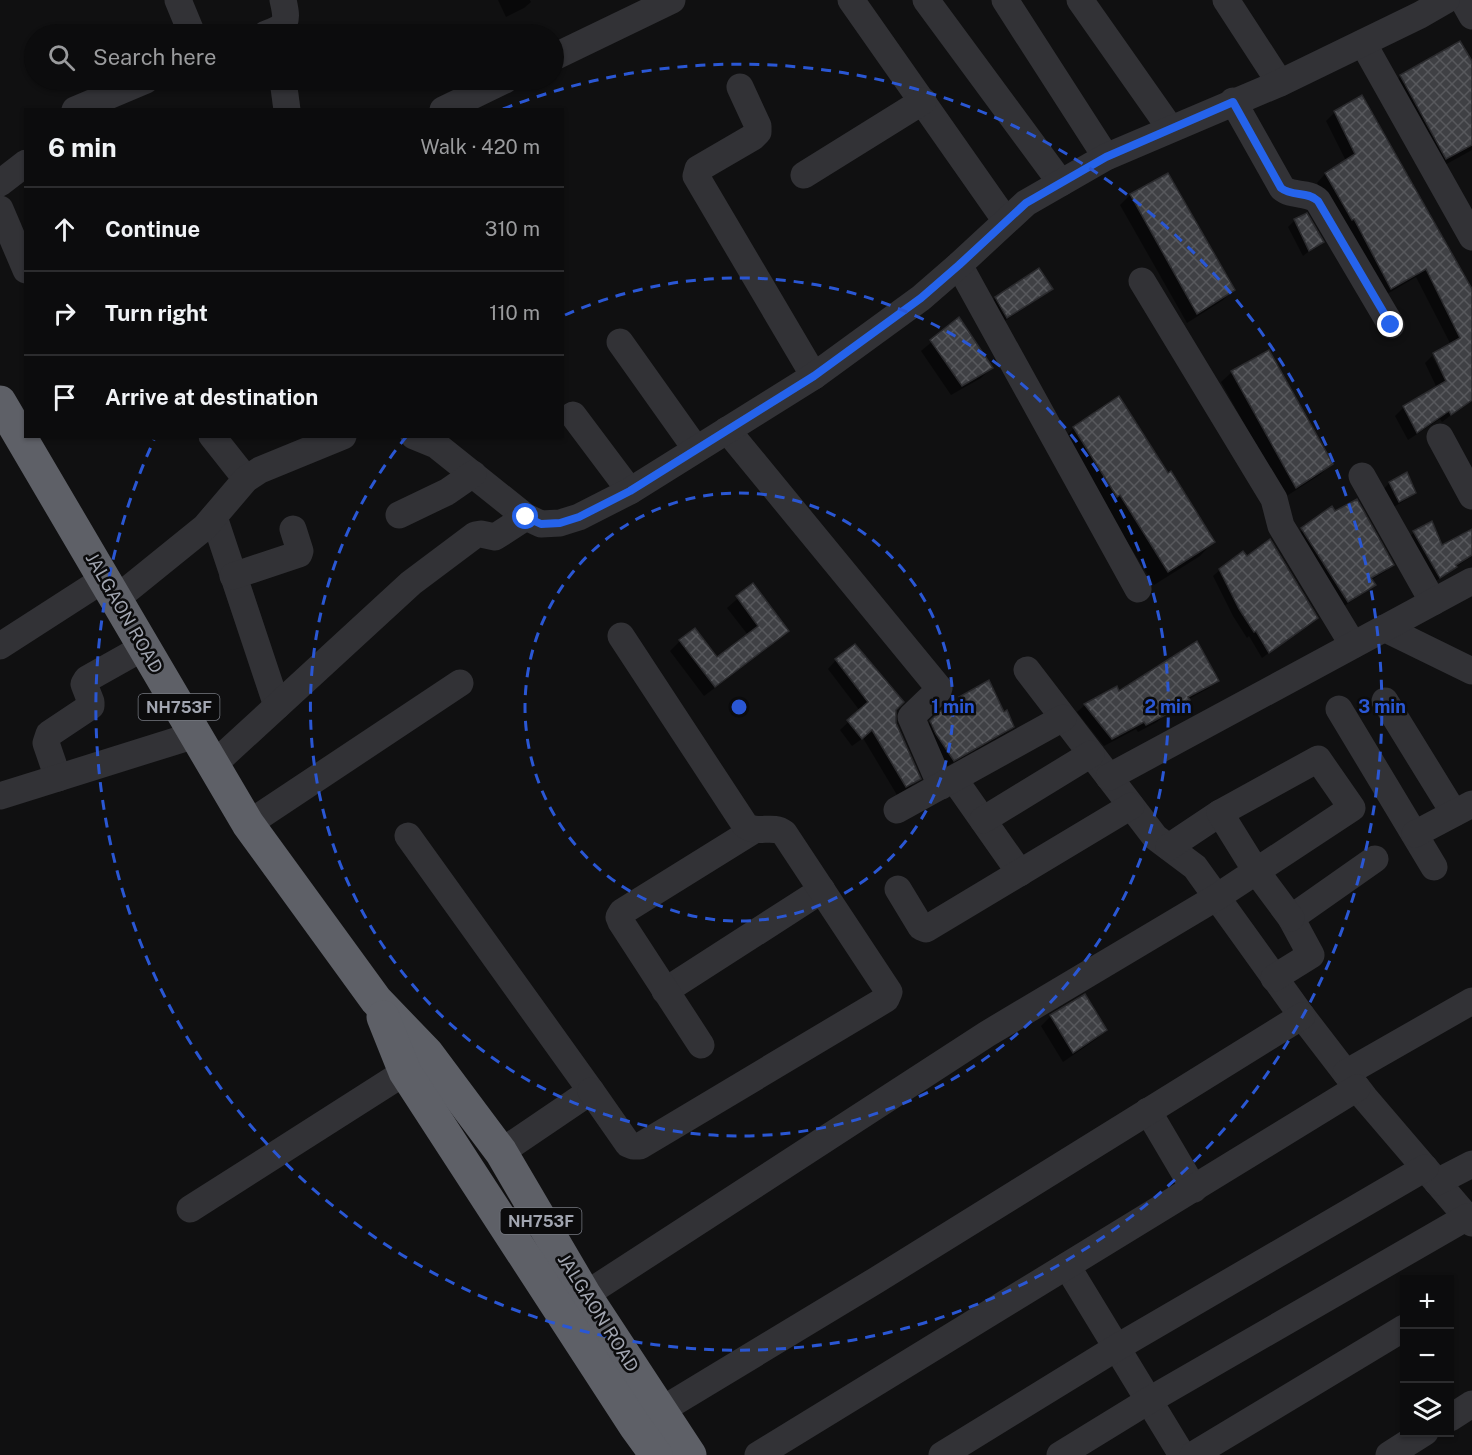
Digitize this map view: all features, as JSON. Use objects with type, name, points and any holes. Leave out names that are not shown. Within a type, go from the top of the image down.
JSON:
[{"type":"highway","name":"JALGAON ROAD","points":[[0,402],[248,824],[376,1000],[427,1053],[501,1152],[585,1295],[690,1455]]},
{"type":"highway","name":"JALGAON ROAD","points":[[376,1000],[405,1072],[656,1455]]},
{"type":"street","points":[[177,0],[188,24]]},
{"type":"street","points":[[283,0],[287,17],[284,24]]},
{"type":"street","points":[[564,52],[672,0]]},
{"type":"street","points":[[851,0],[1006,221]]},
{"type":"street","points":[[926,0],[1061,183]]},
{"type":"street","points":[[1005,0],[1106,157]]},
{"type":"street","points":[[1226,0],[1280,83]]},
{"type":"street","points":[[432,439],[526,517],[541,524],[560,523],[579,517],[630,491],[814,376],[921,298],[1026,203],[1106,157],[1280,83],[1299,72],[1363,44],[1446,0]]},
{"type":"street","points":[[1463,0],[1472,16]]},
{"type":"street","points":[[1090,4],[1170,128]]},
{"type":"street","points":[[1363,44],[1472,237]]},
{"type":"street","points":[[740,87],[758,126],[758,132],[695,173],[814,376]]},
{"type":"street","points":[[80,108],[122,90]]},
{"type":"street","points":[[284,90],[287,108]]},
{"type":"street","points":[[446,108],[485,90]]},
{"type":"street","points":[[804,176],[923,101]]},
{"type":"street","points":[[1233,102],[1281,188],[1290,193],[1311,195],[1318,201],[1391,325]]},
{"type":"street","points":[[0,183],[24,165]]},
{"type":"street","points":[[0,209],[24,265]]},
{"type":"street","points":[[959,265],[1138,589]]},
{"type":"street","points":[[1142,281],[1274,499],[1281,526],[1353,645]]},
{"type":"street","points":[[620,342],[696,449]]},
{"type":"street","points":[[573,415],[630,491]]},
{"type":"street","points":[[727,430],[939,688],[911,717],[947,782],[983,820],[1020,873]]},
{"type":"street","points":[[1440,437],[1472,496]]},
{"type":"street","points":[[214,438],[246,479]]},
{"type":"street","points":[[0,646],[110,589],[205,527],[246,479],[260,470],[338,438]]},
{"type":"street","points":[[399,515],[447,492],[473,474]]},
{"type":"street","points":[[1362,476],[1433,602]]},
{"type":"street","points":[[214,516],[277,706]]},
{"type":"street","points":[[213,765],[419,576],[475,534],[495,537],[526,517]]},
{"type":"street","points":[[233,576],[299,554],[293,529]]},
{"type":"street","points":[[1109,777],[1472,581]]},
{"type":"street","points":[[1384,628],[1468,674]]},
{"type":"street","points":[[621,636],[745,825],[754,830]]},
{"type":"street","points":[[58,778],[46,743],[49,734],[91,706],[84,684],[87,679],[144,647]]},
{"type":"street","points":[[1027,670],[1155,837],[1195,867],[1302,1016],[1352,1080],[1469,1220],[1148,1401],[1060,1455]]},
{"type":"street","points":[[248,824],[460,683]]},
{"type":"street","points":[[1385,701],[1463,809],[1414,834]]},
{"type":"street","points":[[1339,709],[1434,867]]},
{"type":"street","points":[[897,810],[1063,718]]},
{"type":"street","points":[[0,796],[195,735]]},
{"type":"street","points":[[983,820],[1091,754]]},
{"type":"street","points":[[585,1295],[987,1034],[1217,897],[1352,808],[1318,759],[1220,813],[1169,848]]},
{"type":"street","points":[[898,889],[921,927],[926,929],[1131,806]]},
{"type":"street","points":[[1220,813],[1256,871],[1291,918],[1311,955],[1274,978]]},
{"type":"street","points":[[408,836],[628,1144],[640,1146],[886,999],[889,992],[888,987],[784,833],[775,829],[754,830],[622,912],[619,917],[701,1045]]},
{"type":"street","points":[[1291,918],[1375,859]]},
{"type":"street","points":[[665,991],[822,890]]},
{"type":"street","points":[[758,1455],[1194,1189],[1472,1001]]},
{"type":"street","points":[[660,1411],[875,1281],[1302,1016]]},
{"type":"street","points":[[190,1209],[405,1072]]},
{"type":"street","points":[[501,1152],[591,1091]]},
{"type":"street","points":[[1148,1111],[1194,1189]]},
{"type":"street","points":[[942,1455],[1116,1348],[1431,1175],[1472,1164]]},
{"type":"street","points":[[1067,1266],[1182,1455]]},
{"type":"street","points":[[1193,1455],[1402,1329]]},
{"type":"street","points":[[1454,1415],[1472,1404]]},
{"type":"street","points":[[1389,1455],[1417,1437]]},
{"type":"building","points":[[1460,41],[1472,61],[1472,145],[1446,159],[1400,75]]},
{"type":"building","points":[[1362,95],[1472,289],[1472,400],[1451,415],[1449,411],[1417,433],[1403,406],[1446,381],[1433,353],[1460,338],[1426,269],[1391,289],[1354,219],[1352,220],[1325,173],[1355,154],[1334,111]]},
{"type":"building","points":[[1168,173],[1235,290],[1197,314],[1130,194]]},
{"type":"building","points":[[1307,213],[1324,242],[1309,251],[1294,219]]},
{"type":"building","points":[[1039,268],[1053,289],[1007,318],[995,297]]},
{"type":"building","points":[[959,317],[993,368],[962,386],[930,340]]},
{"type":"building","points":[[1269,350],[1333,464],[1296,488],[1231,371]]},
{"type":"building","points":[[1119,396],[1168,473],[1171,471],[1215,542],[1168,572],[1120,495],[1117,497],[1073,427]]},
{"type":"building","points":[[1407,472],[1416,493],[1399,502],[1389,482]]},
{"type":"building","points":[[1357,499],[1394,565],[1371,578],[1376,585],[1348,602],[1301,528],[1332,506],[1335,511]]},
{"type":"building","points":[[1432,521],[1442,545],[1472,529],[1472,555],[1440,578],[1413,531]]},
{"type":"building","points":[[1270,539],[1318,618],[1269,653],[1239,609],[1219,569],[1243,551],[1247,556]]},
{"type":"building","points":[[753,583],[789,631],[715,687],[679,640],[695,628],[717,657],[758,626],[736,596]]},
{"type":"building","points":[[1197,641],[1219,681],[1188,697],[1190,700],[1167,714],[1146,725],[1144,722],[1112,739],[1084,704],[1117,686],[1119,691]]},
{"type":"building","points":[[855,644],[904,702],[896,710],[896,723],[921,779],[906,787],[872,730],[862,739],[847,720],[868,702],[835,659]]},
{"type":"building","points":[[989,680],[1004,712],[1007,710],[1014,727],[954,761],[930,721],[940,711],[961,700],[959,697]]},
{"type":"building","points":[[1085,994],[1107,1030],[1073,1053],[1050,1015]]},
{"type":"route","points":[[526,517],[541,524],[560,523],[579,517],[630,491],[814,376],[921,298],[1026,203],[1106,157],[1233,102],[1281,188],[1290,193],[1311,195],[1318,201],[1391,325]]}]
